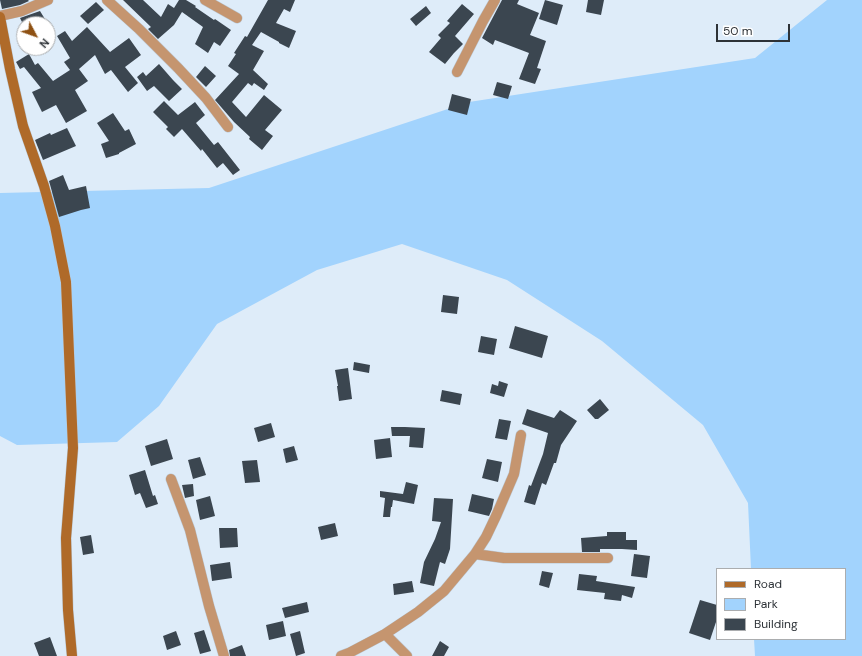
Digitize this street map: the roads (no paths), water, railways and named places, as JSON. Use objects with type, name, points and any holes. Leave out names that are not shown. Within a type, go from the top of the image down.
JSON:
[{"type":"street","points":[[48,0],[22,11],[0,16],[23,126],[44,186],[53,219],[66,282],[73,448],[66,538],[68,610],[72,656]]},
{"type":"street","points":[[107,0],[178,68],[206,98],[228,127]]},
{"type":"street","points":[[205,0],[236,18]]},
{"type":"street","points":[[457,72],[495,0]]},
{"type":"street","points":[[341,656],[384,634],[418,612],[444,591],[475,554],[486,537],[514,474],[521,435]]},
{"type":"street","points":[[172,479],[190,530],[209,606],[224,656]]},
{"type":"street","points":[[475,554],[504,558],[608,558]]},
{"type":"street","points":[[384,634],[407,656]]}]
